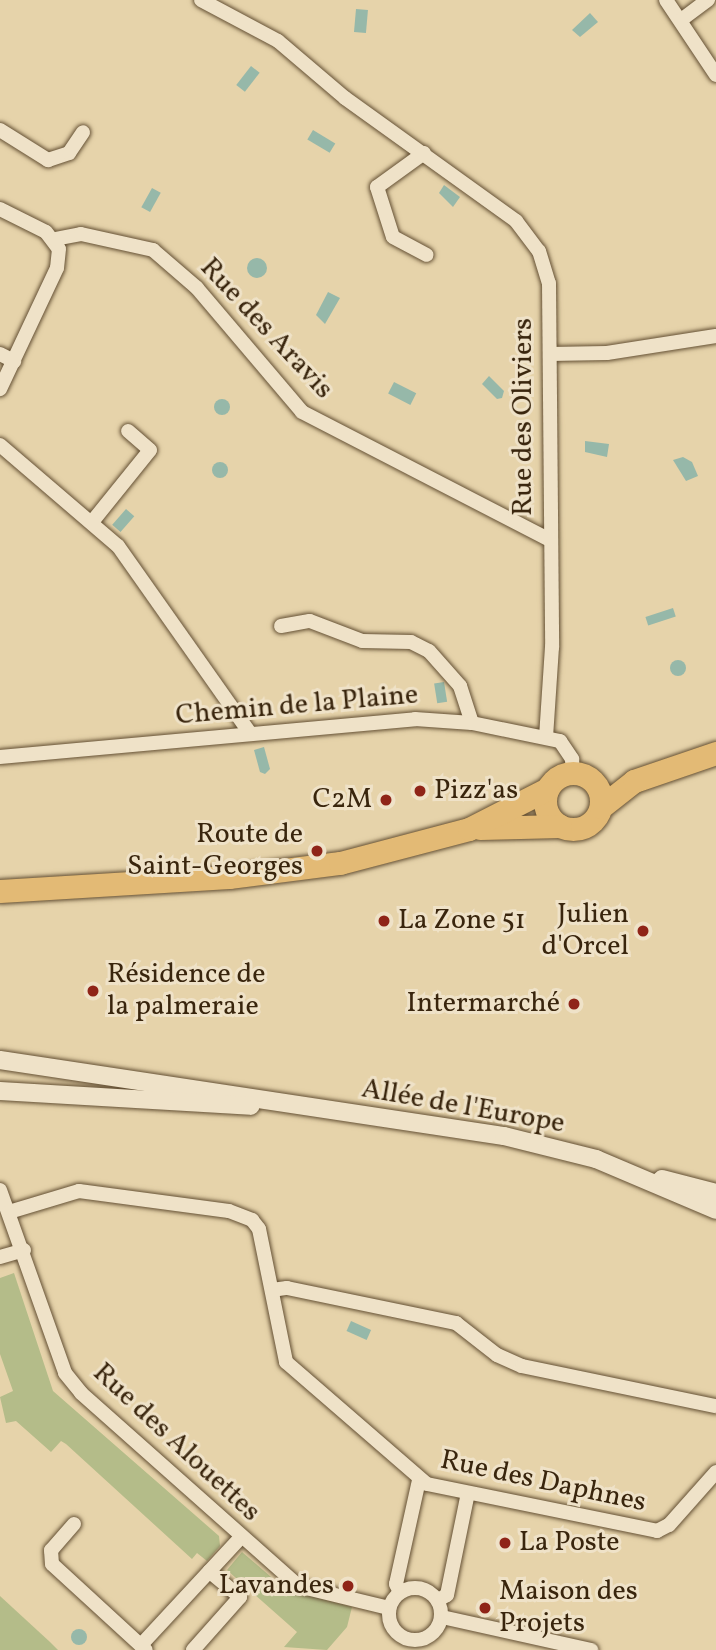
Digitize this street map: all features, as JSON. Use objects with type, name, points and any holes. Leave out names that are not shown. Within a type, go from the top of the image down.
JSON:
[{"type":"main road","points":[[468,829],[583,827],[601,807],[634,781],[716,753]]},
{"type":"main road","points":[[0,891],[289,871],[363,858],[468,829],[548,789],[556,778],[582,776],[634,781]]},
{"type":"main road","points":[[582,776],[600,792],[601,807]]},
{"type":"main road","points":[[548,789],[546,808],[560,826]]},
{"type":"street","name":"Rue des Oliviers","points":[[201,0],[262,30],[516,221],[540,251],[550,283],[548,539],[552,647],[546,737]]},
{"type":"street","points":[[666,0],[716,75]]},
{"type":"street","points":[[681,20],[708,0]]},
{"type":"street","points":[[0,130],[48,160],[69,153],[83,132]]},
{"type":"street","points":[[424,153],[377,187],[393,237],[427,255]]},
{"type":"street","points":[[0,209],[55,239],[57,268],[7,358],[0,390]]},
{"type":"street","name":"Rue des Aravis","points":[[55,239],[81,234],[153,250],[197,288],[302,412],[548,539]]},
{"type":"street","points":[[550,354],[607,353],[716,336]]},
{"type":"street","points":[[92,522],[150,450],[128,431]]},
{"type":"street","points":[[0,445],[92,522],[131,561],[250,733]]},
{"type":"street","points":[[281,625],[310,621],[362,641],[411,642],[429,651],[460,686],[472,723]]},
{"type":"street","name":"Chemin de la Plaine","points":[[0,757],[369,720],[472,723],[546,737]]},
{"type":"street","points":[[546,737],[567,746],[582,776]]},
{"type":"street","name":"Allée de l'Europe","points":[[0,1060],[277,1105],[492,1134],[596,1159],[716,1210]]},
{"type":"street","name":"Allée de l'Europe","points":[[0,1091],[237,1107],[277,1105]]},
{"type":"street","name":"Allée de l'Europe","points":[[637,1175],[716,1194]]},
{"type":"street","name":"Rue des Alouettes","points":[[0,1189],[24,1250],[65,1373],[298,1586],[390,1608]]},
{"type":"street","name":"Rue des Daphnes","points":[[9,1212],[79,1191],[242,1213],[259,1228],[286,1362],[419,1480],[468,1493],[657,1531],[670,1525],[716,1472]]},
{"type":"street","points":[[0,1257],[24,1250]]},
{"type":"street","points":[[272,1290],[287,1288],[456,1323],[498,1355],[522,1366],[716,1406]]},
{"type":"street","points":[[400,1592],[396,1584],[419,1480]]},
{"type":"street","points":[[438,1600],[447,1595],[468,1493]]},
{"type":"street","points":[[74,1524],[51,1550],[52,1564],[144,1648],[241,1536]]},
{"type":"street","points":[[192,1650],[240,1597],[209,1571]]},
{"type":"street","points":[[423,1589],[438,1600],[442,1617],[435,1632],[412,1640],[396,1632],[390,1608],[400,1592],[423,1589]]},
{"type":"street","points":[[442,1617],[592,1650]]},
{"type":"green space","points":[[14,1273],[53,1391],[219,1536],[220,1546],[207,1561],[197,1553],[192,1559],[66,1444],[61,1441],[51,1452],[16,1421],[6,1423],[0,1397],[13,1391],[0,1354],[0,1278]]},
{"type":"green space","points":[[242,1552],[285,1589],[352,1607],[347,1627],[327,1650],[284,1647],[297,1632],[227,1570]]},
{"type":"green space","points":[[0,1596],[50,1642],[58,1650],[0,1650]]},
{"type":"shaded area","points":[[356,9],[368,10],[366,33],[354,32]]},
{"type":"shaded area","points":[[590,13],[598,22],[580,37],[572,30]]},
{"type":"shaded area","points":[[251,66],[260,73],[245,92],[236,85]]},
{"type":"shaded area","points":[[313,130],[335,143],[330,153],[307,139]]},
{"type":"shaded area","points":[[444,185],[460,197],[453,207],[439,193]]},
{"type":"shaded area","points":[[152,188],[161,193],[150,212],[141,207]]},
{"type":"shaded area","points":[[257,258],[264,261],[267,268],[264,275],[257,278],[250,275],[247,268],[250,261]]},
{"type":"shaded area","points":[[328,292],[340,298],[325,324],[316,315]]},
{"type":"shaded area","points":[[489,376],[504,391],[502,398],[497,399],[482,384]]},
{"type":"shaded area","points":[[394,382],[416,393],[410,405],[388,394]]},
{"type":"shaded area","points":[[222,399],[228,401],[228,413],[222,415],[216,413],[214,407],[216,401]]},
{"type":"shaded area","points":[[585,441],[609,444],[607,457],[585,452]]},
{"type":"shaded area","points":[[683,457],[692,462],[698,476],[686,481],[673,460]]},
{"type":"shaded area","points":[[220,462],[226,464],[226,476],[220,478],[214,476],[212,470],[214,464]]},
{"type":"shaded area","points":[[126,509],[134,516],[121,532],[112,525]]},
{"type":"shaded area","points":[[673,608],[676,617],[648,626],[645,617]]},
{"type":"shaded area","points":[[678,660],[684,662],[684,674],[678,676],[672,674],[670,668],[672,662]]},
{"type":"shaded area","points":[[444,682],[447,702],[437,703],[434,684]]},
{"type":"shaded area","points":[[264,747],[270,769],[265,774],[260,772],[254,750]]},
{"type":"shaded area","points":[[351,1321],[371,1330],[367,1340],[347,1331]]},
{"type":"shaded area","points":[[79,1629],[87,1637],[79,1645],[71,1637]]},
{"type":"place","name":"Pizz'as","points":[[420,791]]},
{"type":"place","name":"C2M","points":[[386,800]]},
{"type":"place","name":"Route de Saint-Georges","points":[[317,851]]},
{"type":"place","name":"La Zone 51","points":[[384,921]]},
{"type":"place","name":"Julien d'Orcel","points":[[643,931]]},
{"type":"place","name":"Résidence de la palmeraie","points":[[93,991]]},
{"type":"place","name":"Intermarché","points":[[574,1004]]},
{"type":"place","name":"La Poste","points":[[505,1543]]},
{"type":"place","name":"Lavandes","points":[[348,1586]]},
{"type":"place","name":"Maison des Projets","points":[[485,1608]]}]
